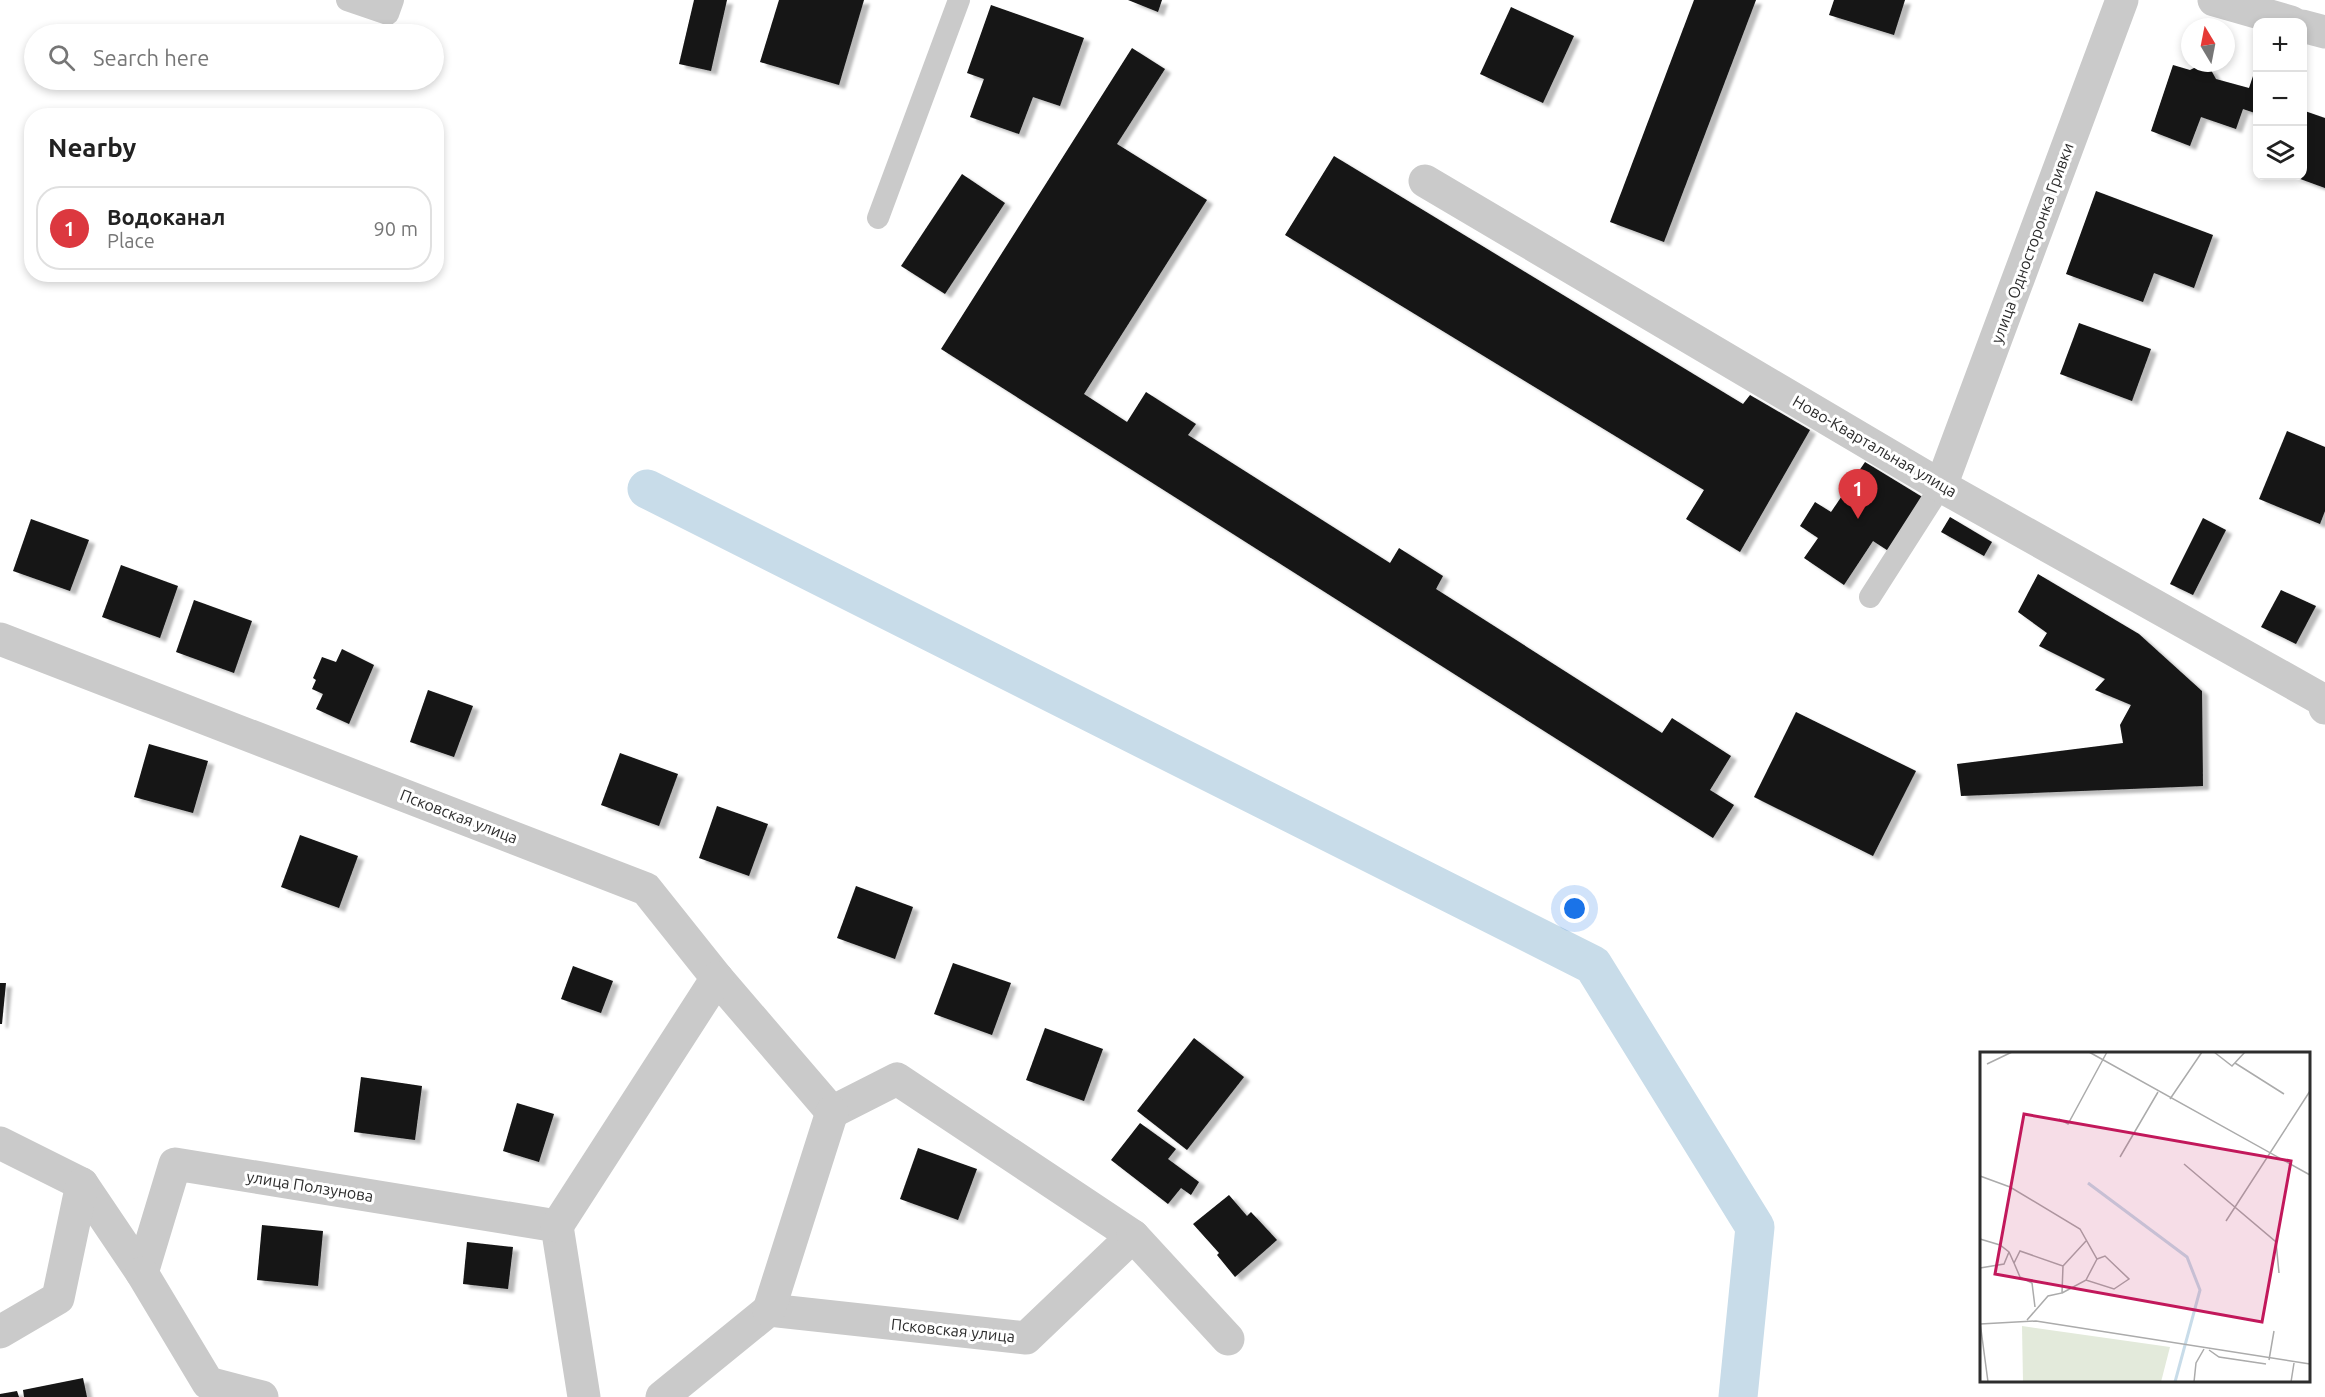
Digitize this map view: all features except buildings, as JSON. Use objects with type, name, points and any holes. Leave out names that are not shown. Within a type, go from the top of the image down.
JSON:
[{"type":"street","name":"улица Односторонка Гривки","points":[[1941,486],[2122,0]]},
{"type":"street","points":[[2214,0],[2277,18]]},
{"type":"street","points":[[2307,28],[2325,33]]},
{"type":"street","name":"Ново-Квартальная улица","points":[[1425,180],[1941,486],[2323,700],[2325,708]]},
{"type":"street","name":"Псковская улица","points":[[0,639],[646,889],[717,978],[832,1112]]},
{"type":"street","points":[[584,1397],[557,1226],[717,978]]},
{"type":"street","points":[[662,1397],[769,1310],[832,1112],[897,1079],[1133,1236],[1228,1339]]},
{"type":"street","points":[[0,1143],[81,1184],[142,1273],[208,1383],[262,1397]]},
{"type":"street","name":"улица Ползунова","points":[[142,1273],[175,1164],[557,1226]]},
{"type":"street","points":[[0,1332],[58,1298],[81,1184]]},
{"type":"street","name":"Псковская улица","points":[[769,1310],[1026,1338],[1133,1236]]},
{"type":"lane","points":[[347,0],[388,14],[393,0]]},
{"type":"lane","points":[[879,218],[959,0]]},
{"type":"lane","points":[[1870,597],[1941,486]]},
{"type":"waterway","points":[[647,489],[1593,965],[1755,1227],[1738,1397]]},
{"type":"place","name":"Водоканал","points":[[1858,519]]}]
